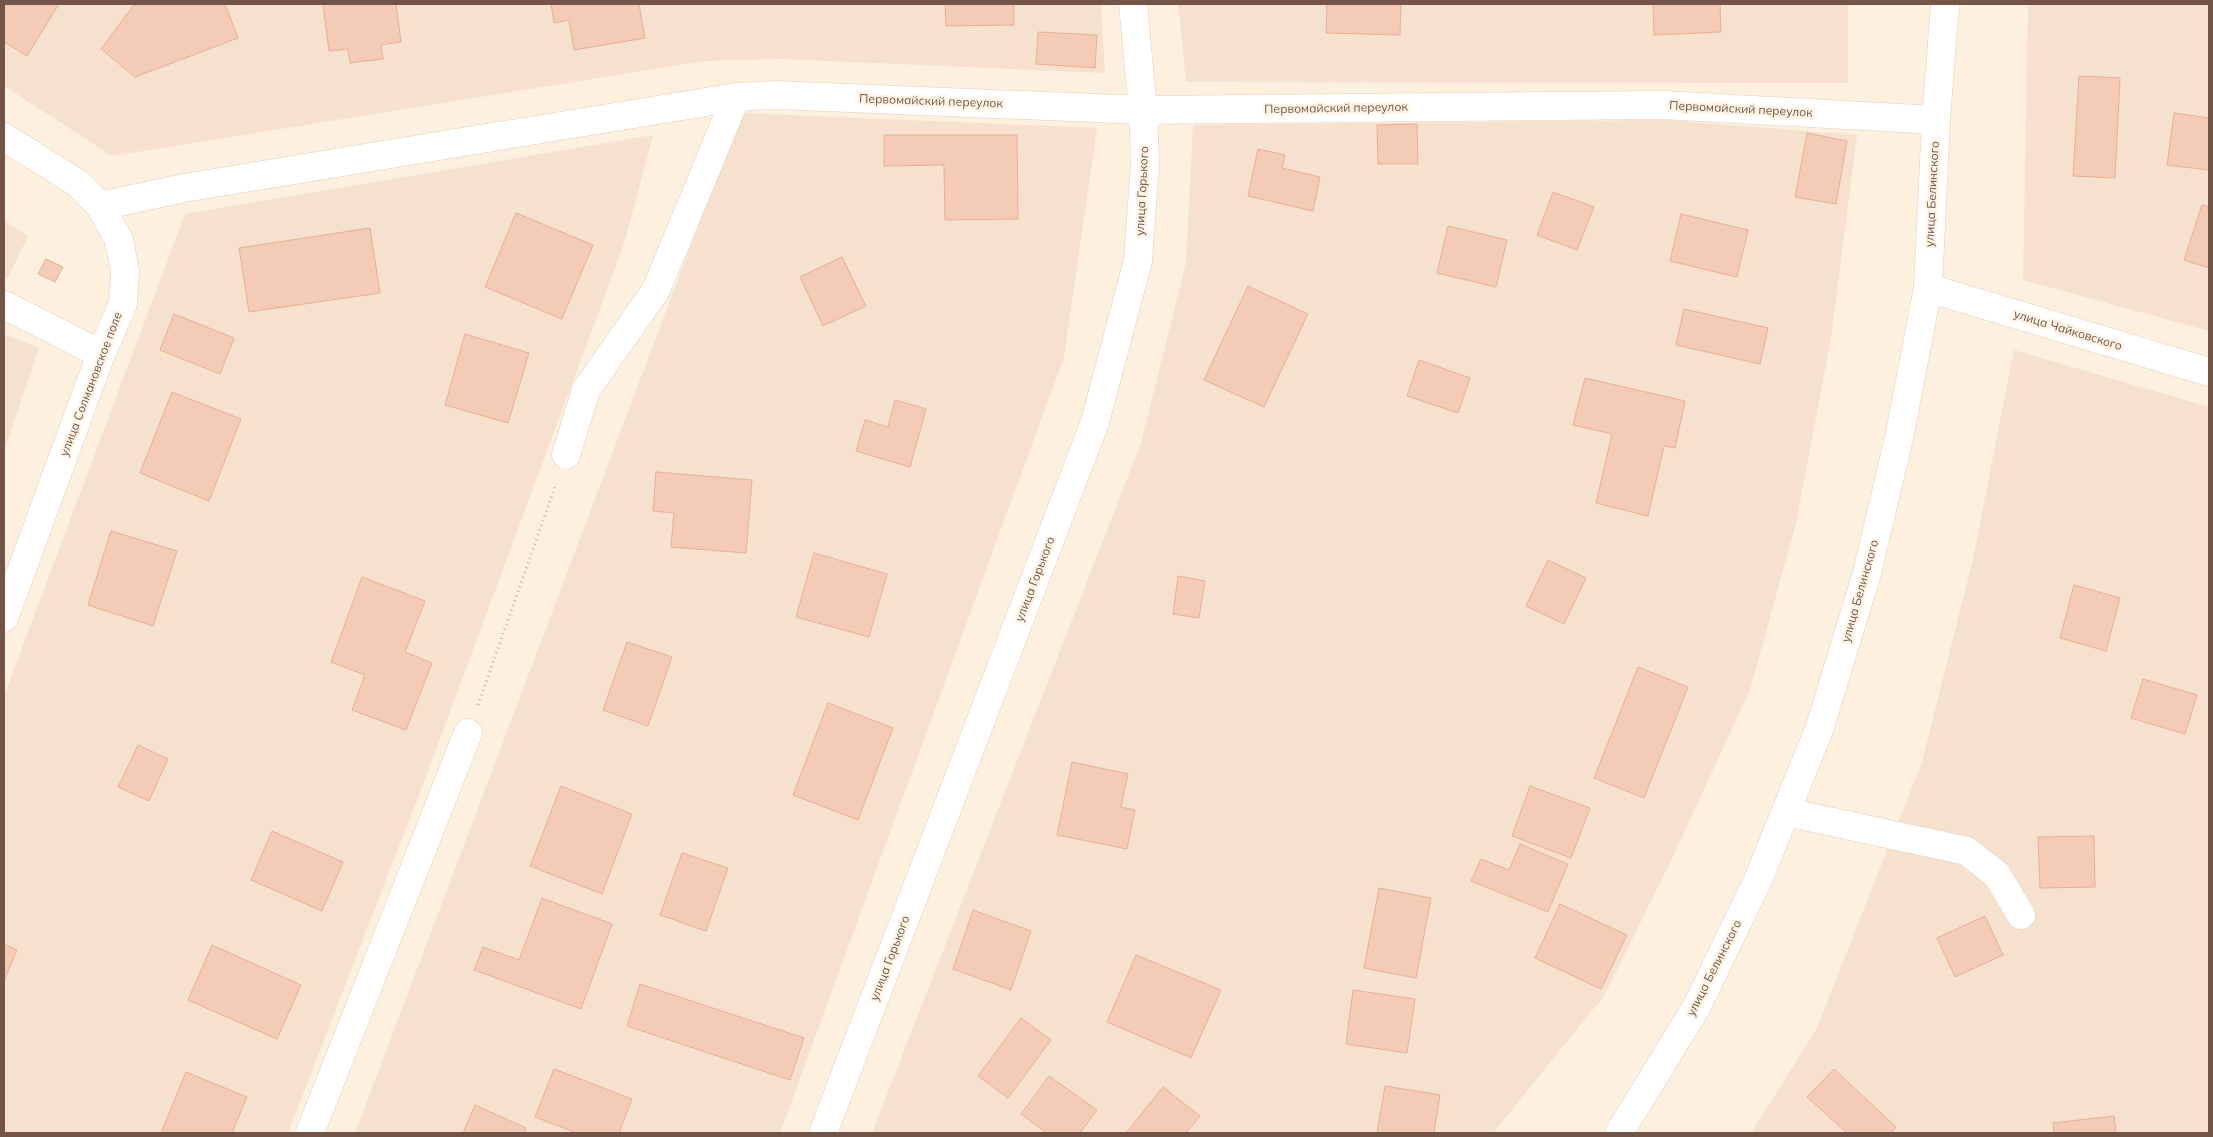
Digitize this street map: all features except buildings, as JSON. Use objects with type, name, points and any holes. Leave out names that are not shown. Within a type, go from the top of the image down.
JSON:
[{"type":"street","name":"улица Горького","points":[[823,1133],[1094,422],[1138,261],[1145,163],[1143,110],[1133,4]]},
{"type":"street","name":"улица Белинского","points":[[1620,1133],[1696,1008],[1758,880],[1820,727],[1867,574],[1899,438],[1928,288],[1936,120],[1945,4]]},
{"type":"street","name":"Первомайский переулок","points":[[100,206],[184,188],[736,97],[776,95],[1143,110],[1664,105],[1936,120]]},
{"type":"street","points":[[566,456],[586,390],[656,290],[736,97]]},
{"type":"street","name":"улица Солмановское поле","points":[[4,137],[79,184],[100,206],[120,240],[125,271],[123,304],[101,354],[4,618]]},
{"type":"street","name":"улица Чайковского","points":[[1928,288],[2209,372]]},
{"type":"street","points":[[4,305],[101,354]]},
{"type":"street","points":[[310,1133],[468,733]]},
{"type":"street","points":[[1786,812],[1967,851],[1997,875],[2021,915]]},
{"type":"path","points":[[468,733],[566,456]]},
{"type":"shaded area","points":[[4,4],[1101,4],[1105,73],[783,59],[704,61],[112,156],[4,86]]},
{"type":"shaded area","points":[[1178,4],[1848,4],[1848,83],[1186,82]]},
{"type":"shaded area","points":[[2028,4],[2209,4],[2209,331],[2023,280]]},
{"type":"shaded area","points":[[741,113],[1097,128],[1064,357],[780,1133],[355,1133]]},
{"type":"shaded area","points":[[1663,120],[1857,135],[1831,338],[1796,523],[1750,690],[1669,865],[1604,996],[1493,1133],[872,1133],[1141,443],[1186,263],[1193,125]]},
{"type":"shaded area","points":[[653,135],[624,244],[422,787],[288,1133],[4,1133],[4,696],[185,214]]},
{"type":"shaded area","points":[[4,221],[28,236],[8,278],[4,276]]},
{"type":"shaded area","points":[[4,334],[39,348],[4,451]]},
{"type":"shaded area","points":[[2014,350],[2209,407],[2209,1133],[1751,1133],[1816,1030],[1922,762],[1973,559]]}]
